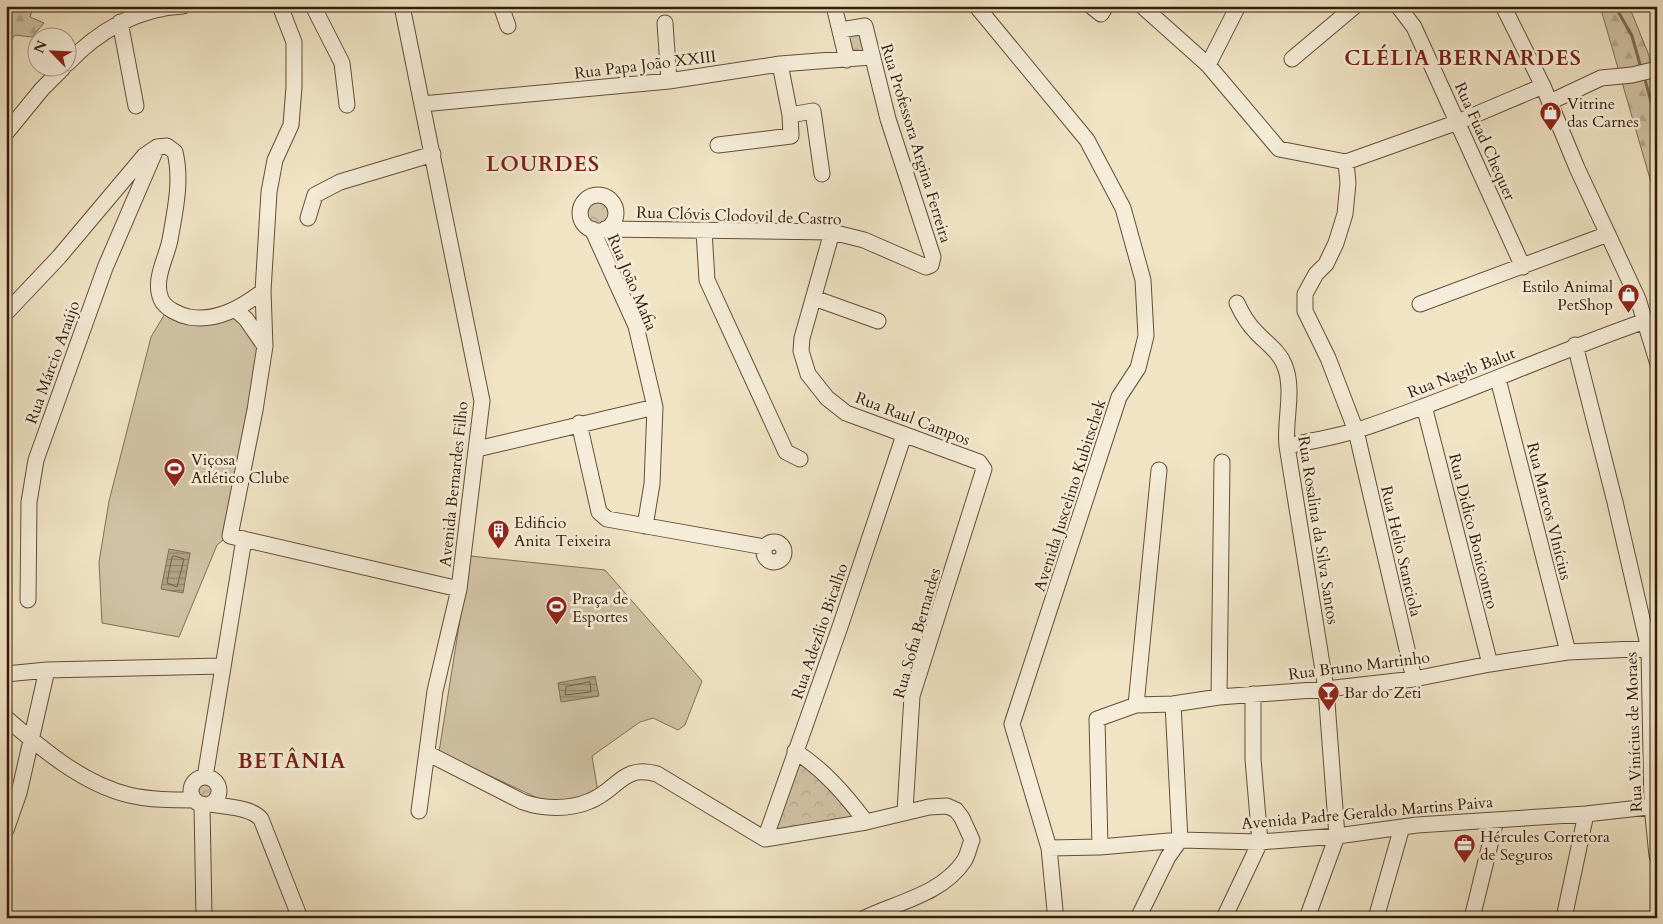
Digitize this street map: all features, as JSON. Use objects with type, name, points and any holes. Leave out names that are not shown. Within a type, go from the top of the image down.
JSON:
[{"type":"street","points":[[78,52],[88,42],[120,22],[165,7],[183,6]]},
{"type":"street","points":[[204,777],[222,666],[237,537],[265,346],[263,291],[269,192],[275,160],[291,125],[294,87],[294,42],[280,6]]},
{"type":"street","points":[[313,6],[342,63],[348,105]]},
{"type":"street","name":"Avenida Bernardes Filho","points":[[402,6],[482,401],[459,589],[436,690],[419,811]]},
{"type":"street","points":[[501,6],[508,26]]},
{"type":"street","points":[[834,6],[847,60]]},
{"type":"street","points":[[1142,6],[1208,65],[1279,149],[1346,162],[1458,122],[1543,86]]},
{"type":"street","points":[[1208,65],[1238,6]]},
{"type":"street","points":[[1292,59],[1355,6]]},
{"type":"street","name":"Rua Fuad Chequer","points":[[1398,6],[1414,27],[1523,267]]},
{"type":"street","points":[[1503,6],[1543,86],[1577,168],[1638,299],[1657,361]]},
{"type":"street","name":"Avenida Juscelino Kubitschek","points":[[979,7],[1087,140],[1123,208],[1143,280],[1146,336],[1138,368],[1119,397],[1012,724],[1049,848],[1055,910],[1054,918]]},
{"type":"street","points":[[120,22],[136,106]]},
{"type":"street","points":[[665,23],[670,81]]},
{"type":"street","name":"Rua Professora Argina Ferreira","points":[[841,30],[865,26],[888,120],[933,257],[932,265],[926,267]]},
{"type":"street","name":"Rua Papa João XXIII","points":[[422,104],[670,81],[780,64],[872,57]]},
{"type":"street","points":[[718,145],[791,136],[790,115],[780,64]]},
{"type":"street","points":[[1550,102],[1601,78],[1632,75],[1655,70]]},
{"type":"street","points":[[6,133],[42,88],[52,78]]},
{"type":"street","points":[[790,115],[813,111],[822,174]]},
{"type":"street","points":[[6,313],[59,257],[144,156],[157,147],[167,146],[175,152],[178,183],[170,241],[158,279],[161,300],[169,308],[182,316],[194,318],[208,317],[236,310],[263,291]]},
{"type":"street","name":"Rua Márcio Araújo","points":[[28,600],[29,502],[36,460],[105,268],[157,147]]},
{"type":"street","points":[[308,218],[315,195],[340,182],[433,154]]},
{"type":"street","name":"Rua Helio Stanciola","points":[[1346,162],[1348,183],[1345,214],[1336,243],[1326,264],[1316,274],[1305,294],[1305,312],[1328,358],[1356,431],[1414,679]]},
{"type":"street","name":"Rua Clóvis Clodovil de Castro","points":[[598,229],[832,232],[864,240],[926,267]]},
{"type":"street","name":"Rua João Mafia","points":[[598,229],[636,326],[655,407],[652,484],[645,526]]},
{"type":"street","points":[[704,231],[707,280],[786,452],[800,459]]},
{"type":"street","name":"Rua Raul Campos","points":[[832,232],[802,338],[804,362],[814,382],[827,398],[846,413],[979,462],[984,470]]},
{"type":"street","points":[[1420,304],[1608,234]]},
{"type":"street","points":[[814,298],[878,321]]},
{"type":"street","name":"Rua Rosalina da Silva Santos","points":[[1237,303],[1244,318],[1273,349],[1284,364],[1288,381],[1287,446],[1326,690],[1337,836]]},
{"type":"street","points":[[236,310],[246,319],[265,346]]},
{"type":"street","name":"Rua Nagib Balut","points":[[1287,446],[1356,431],[1498,379],[1575,345],[1645,321]]},
{"type":"street","name":"Rua Vinícius de Moraes","points":[[1575,345],[1653,648],[1654,806],[1657,856]]},
{"type":"street","name":"Rua Marcos VInícius","points":[[1498,379],[1568,652]]},
{"type":"street","name":"Rua Didico Bonicontro","points":[[1424,406],[1490,664]]},
{"type":"street","points":[[477,449],[579,423],[655,407]]},
{"type":"street","points":[[579,423],[599,512],[607,519],[765,547]]},
{"type":"street","name":"Rua Adezílio Bicalho","points":[[765,840],[795,750],[841,624],[904,435]]},
{"type":"street","points":[[1219,697],[1222,462]]},
{"type":"street","name":"Rua Sofia Bernardes","points":[[905,812],[912,696],[984,470]]},
{"type":"street","points":[[1136,705],[1159,470]]},
{"type":"street","points":[[237,537],[459,589]]},
{"type":"street","name":"Rua Bruno Martinho","points":[[1100,846],[1097,719],[1136,705],[1174,704],[1219,697],[1326,690],[1414,679],[1490,664],[1568,652],[1653,648]]},
{"type":"street","points":[[6,674],[47,670],[222,666]]},
{"type":"street","points":[[6,830],[19,793],[47,670]]},
{"type":"street","points":[[1224,918],[1260,842],[1253,759],[1253,694]]},
{"type":"street","points":[[1138,918],[1168,857],[1180,840],[1174,704]]},
{"type":"street","points":[[6,718],[30,739],[89,780],[108,788],[130,795],[202,803],[256,814],[260,819],[300,918]]},
{"type":"street","points":[[795,750],[813,763],[842,790],[866,822]]},
{"type":"street","points":[[427,753],[523,802],[539,807],[574,806],[591,801],[629,773],[644,770],[657,774],[765,840],[866,822],[905,812],[947,806],[956,810],[972,840],[965,860],[952,875],[926,893],[865,918]]},
{"type":"street","points":[[202,803],[217,798],[219,790],[213,779],[204,777],[194,783],[192,792],[202,803],[204,918]]},
{"type":"street","name":"Avenida Padre Geraldo Martins Paiva","points":[[1049,848],[1180,840],[1260,842],[1337,836],[1402,827],[1586,814],[1654,806]]},
{"type":"street","points":[[1564,918],[1586,814]]},
{"type":"street","points":[[1472,918],[1496,820]]},
{"type":"street","points":[[1376,918],[1402,827]]},
{"type":"street","points":[[1307,918],[1337,836]]},
{"type":"green space","points":[[6,6],[34,6],[30,17],[44,23],[40,28],[28,28],[28,37],[15,35],[6,46]]},
{"type":"green space","points":[[1600,6],[1629,6],[1648,53],[1657,84],[1657,203]]},
{"type":"green space","points":[[864,28],[869,54],[847,57],[844,32]]},
{"type":"green space","points":[[598,199],[608,202],[611,212],[608,222],[598,225],[588,222],[585,212],[588,202]]},
{"type":"green space","name":"Viçosa Atlético Clube","points":[[166,312],[234,317],[257,342],[257,353],[228,536],[217,545],[179,637],[102,623],[99,562],[109,501],[151,337]]},
{"type":"green space","name":"Praça de Esportes","points":[[470,556],[605,570],[702,681],[685,725],[678,730],[653,718],[640,722],[592,756],[598,792],[589,798],[546,802],[439,752]]},
{"type":"green space","points":[[796,758],[811,768],[857,816],[774,832]]},
{"type":"green space","points":[[201,779],[211,780],[216,787],[215,798],[209,803],[194,794],[195,786]]},
{"type":"water","points":[[169,549],[190,553],[183,593],[161,589]]},
{"type":"water","points":[[595,676],[599,696],[561,702],[558,683]]},
{"type":"waterway","points":[[1615,6],[1632,36],[1641,68]]},
{"type":"waterway","points":[[1644,76],[1652,105],[1657,113]]},
{"type":"place","name":"Vitrine das Carnes","points":[[1551,131]]},
{"type":"place","name":"Estilo Animal PetShop","points":[[1629,314]]},
{"type":"place","name":"Viçosa Atlético Clube","points":[[175,487]]},
{"type":"place","name":"Edificio Anita Teixeira","points":[[498,550]]},
{"type":"place","name":"Praça de Esportes","points":[[556,626]]},
{"type":"place","name":"Bar do Zeti","points":[[1328,711]]},
{"type":"place","name":"Hércules Corretora de Seguros","points":[[1464,864]]},
{"type":"district","name":"CLÉLIA BERNARDES","points":[[1463,58]]},
{"type":"district","name":"LOURDES","points":[[543,164]]},
{"type":"district","name":"BETÂNIA","points":[[292,761]]}]
